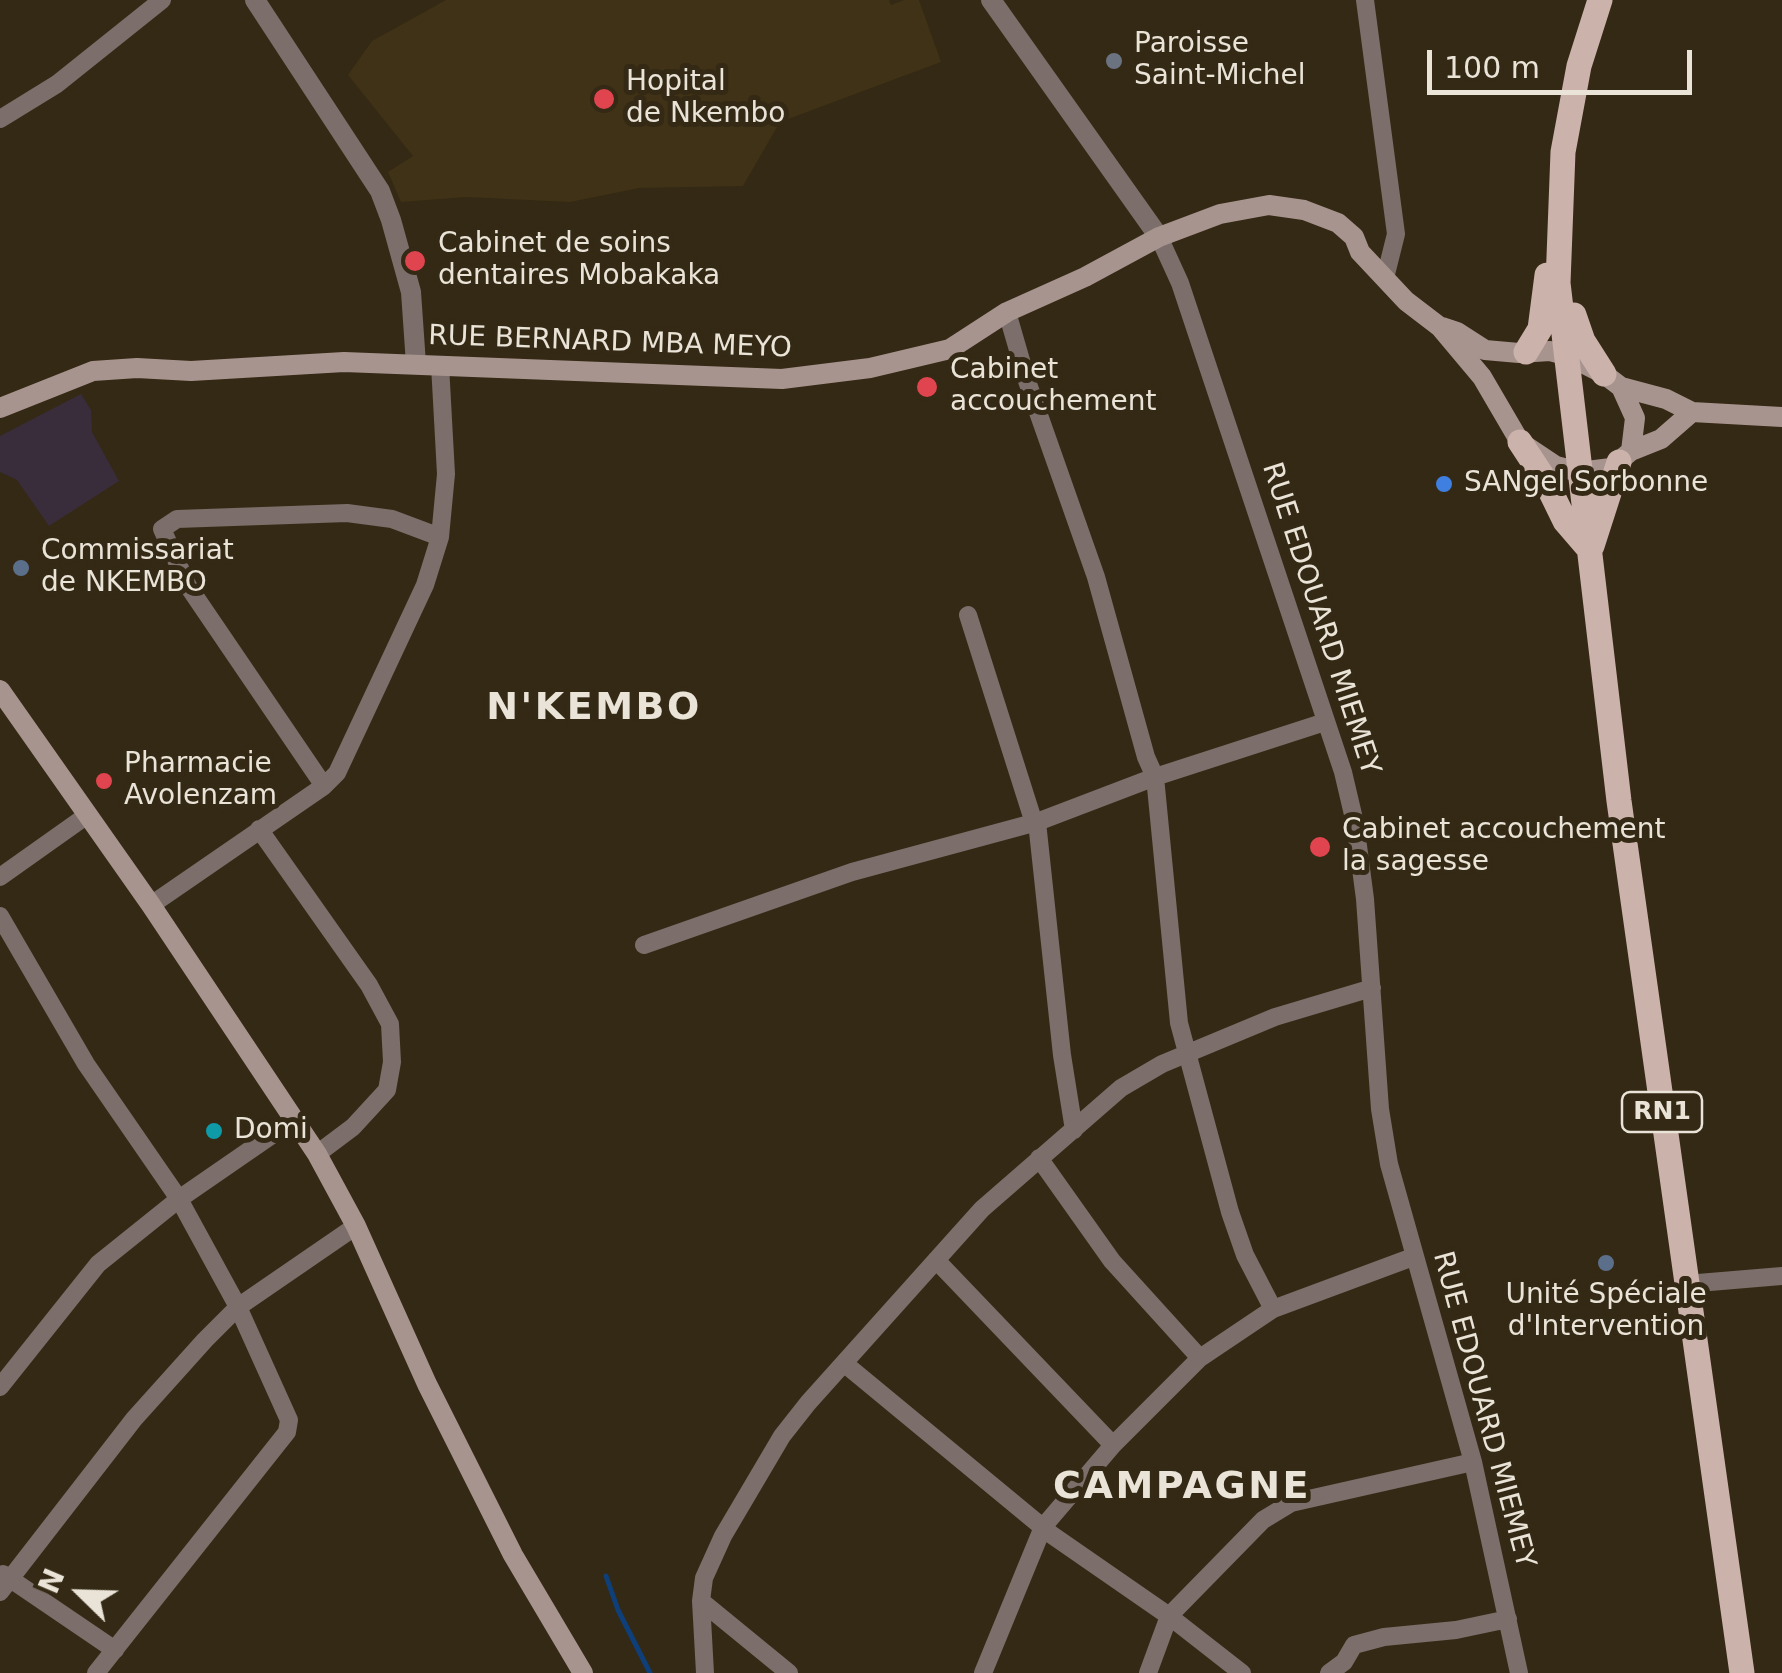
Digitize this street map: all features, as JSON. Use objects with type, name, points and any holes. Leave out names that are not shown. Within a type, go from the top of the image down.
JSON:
[{"type":"main road","name":"RN1","points":[[1600,0],[1573,90],[1564,152],[1558,282],[1619,801],[1742,1673]]},
{"type":"main road","name":"RUE BERNARD MBA MEYO","points":[[0,408],[94,372],[256,369],[344,362],[746,378],[816,376],[870,368],[950,349],[1007,312],[1159,238],[1250,207],[1286,206],[1338,223],[1406,301],[1440,326]]},
{"type":"main road","points":[[1500,412],[1495,384],[1517,352],[1540,329],[1559,216]]},
{"type":"main road","points":[[1440,326],[1482,377],[1500,412],[1546,480],[1565,521],[1590,550],[1625,457],[1634,418],[1576,325],[1567,247],[1559,216]]},
{"type":"main road","points":[[1440,326],[1485,350],[1568,356],[1612,380],[1692,412],[1782,417]]},
{"type":"main road","points":[[1520,442],[1556,466],[1597,472],[1661,438],[1692,412]]},
{"type":"main road","points":[[0,690],[318,1154],[356,1226],[426,1384],[513,1554],[582,1673]]},
{"type":"street","points":[[0,119],[58,84],[162,0]]},
{"type":"street","points":[[255,0],[380,190],[411,292],[416,364]]},
{"type":"street","points":[[991,0],[1159,238]]},
{"type":"street","points":[[1365,0],[1396,234],[1385,278]]},
{"type":"street","name":"RUE EDOUARD MIEMEY","points":[[1159,238],[1180,283],[1342,772],[1355,824],[1388,1164],[1473,1462],[1519,1673]]},
{"type":"street","points":[[1007,312],[1027,381],[1096,577],[1155,777],[1178,1009],[1187,1053],[1245,1255],[1273,1308]]},
{"type":"street","points":[[150,904],[324,786],[348,752],[425,585],[440,537],[446,474],[440,365]]},
{"type":"street","points":[[324,786],[188,586],[162,530],[177,519],[347,513],[392,519],[440,537]]},
{"type":"street","points":[[968,615],[1035,822],[1074,1130]]},
{"type":"street","points":[[644,946],[852,872],[1035,822],[1155,777],[1325,722]]},
{"type":"street","points":[[0,877],[86,816]]},
{"type":"street","points":[[260,829],[370,984],[390,1024],[392,1062],[387,1090],[354,1127],[318,1154]]},
{"type":"street","points":[[0,916],[86,1064],[180,1199],[238,1307],[287,1412],[287,1432],[96,1673]]},
{"type":"street","points":[[704,1673],[704,1578],[782,1436],[982,1208],[1121,1088],[1187,1053],[1275,1017],[1372,988]]},
{"type":"street","points":[[0,1386],[91,1271],[180,1199],[295,1119]]},
{"type":"street","points":[[1039,1158],[1112,1261],[1200,1358]]},
{"type":"street","points":[[115,1650],[3,1581],[170,1376],[238,1307],[356,1226]]},
{"type":"street","points":[[983,1673],[1043,1527],[1113,1445],[1200,1358],[1273,1308],[1413,1257]]},
{"type":"street","points":[[936,1260],[1113,1445]]},
{"type":"street","points":[[1686,1284],[1782,1276]]},
{"type":"street","points":[[845,1364],[1043,1527],[1242,1673]]},
{"type":"street","points":[[1148,1673],[1168,1616],[1263,1520],[1292,1503],[1473,1462]]},
{"type":"street","points":[[701,1601],[790,1673]]},
{"type":"street","points":[[1329,1673],[1344,1662],[1354,1645],[1508,1619]]},
{"type":"shaded area","name":"Hopital de Nkembo","points":[[446,0],[889,0],[891,5],[919,0],[941,62],[780,122],[743,186],[639,188],[570,202],[466,197],[401,202],[388,172],[413,156],[348,75],[372,41]]},
{"type":"shaded area","points":[[81,394],[91,410],[92,432],[119,481],[49,526],[17,480],[0,472],[0,436]]},
{"type":"waterway","points":[[606,1576],[618,1610],[650,1673]]},
{"type":"place","name":"Paroisse Saint-Michel","points":[[1114,61]]},
{"type":"place","name":"Hopital de Nkembo","points":[[604,99]]},
{"type":"place","name":"Cabinet de soins dentaires Mobakaka","points":[[415,261]]},
{"type":"place","name":"Cabinet accouchement","points":[[927,387]]},
{"type":"place","name":"SANgel Sorbonne","points":[[1444,484]]},
{"type":"place","name":"Commissariat de NKEMBO","points":[[21,568]]},
{"type":"place","name":"Pharmacie Avolenzam","points":[[104,781]]},
{"type":"place","name":"Cabinet accouchement la sagesse","points":[[1320,847]]},
{"type":"place","name":"Domi","points":[[214,1131]]},
{"type":"place","name":"Unité Spéciale d'Intervention","points":[[1606,1263]]},
{"type":"district","name":"N'KEMBO","points":[[594,709]]},
{"type":"district","name":"CAMPAGNE","points":[[1182,1488]]}]
